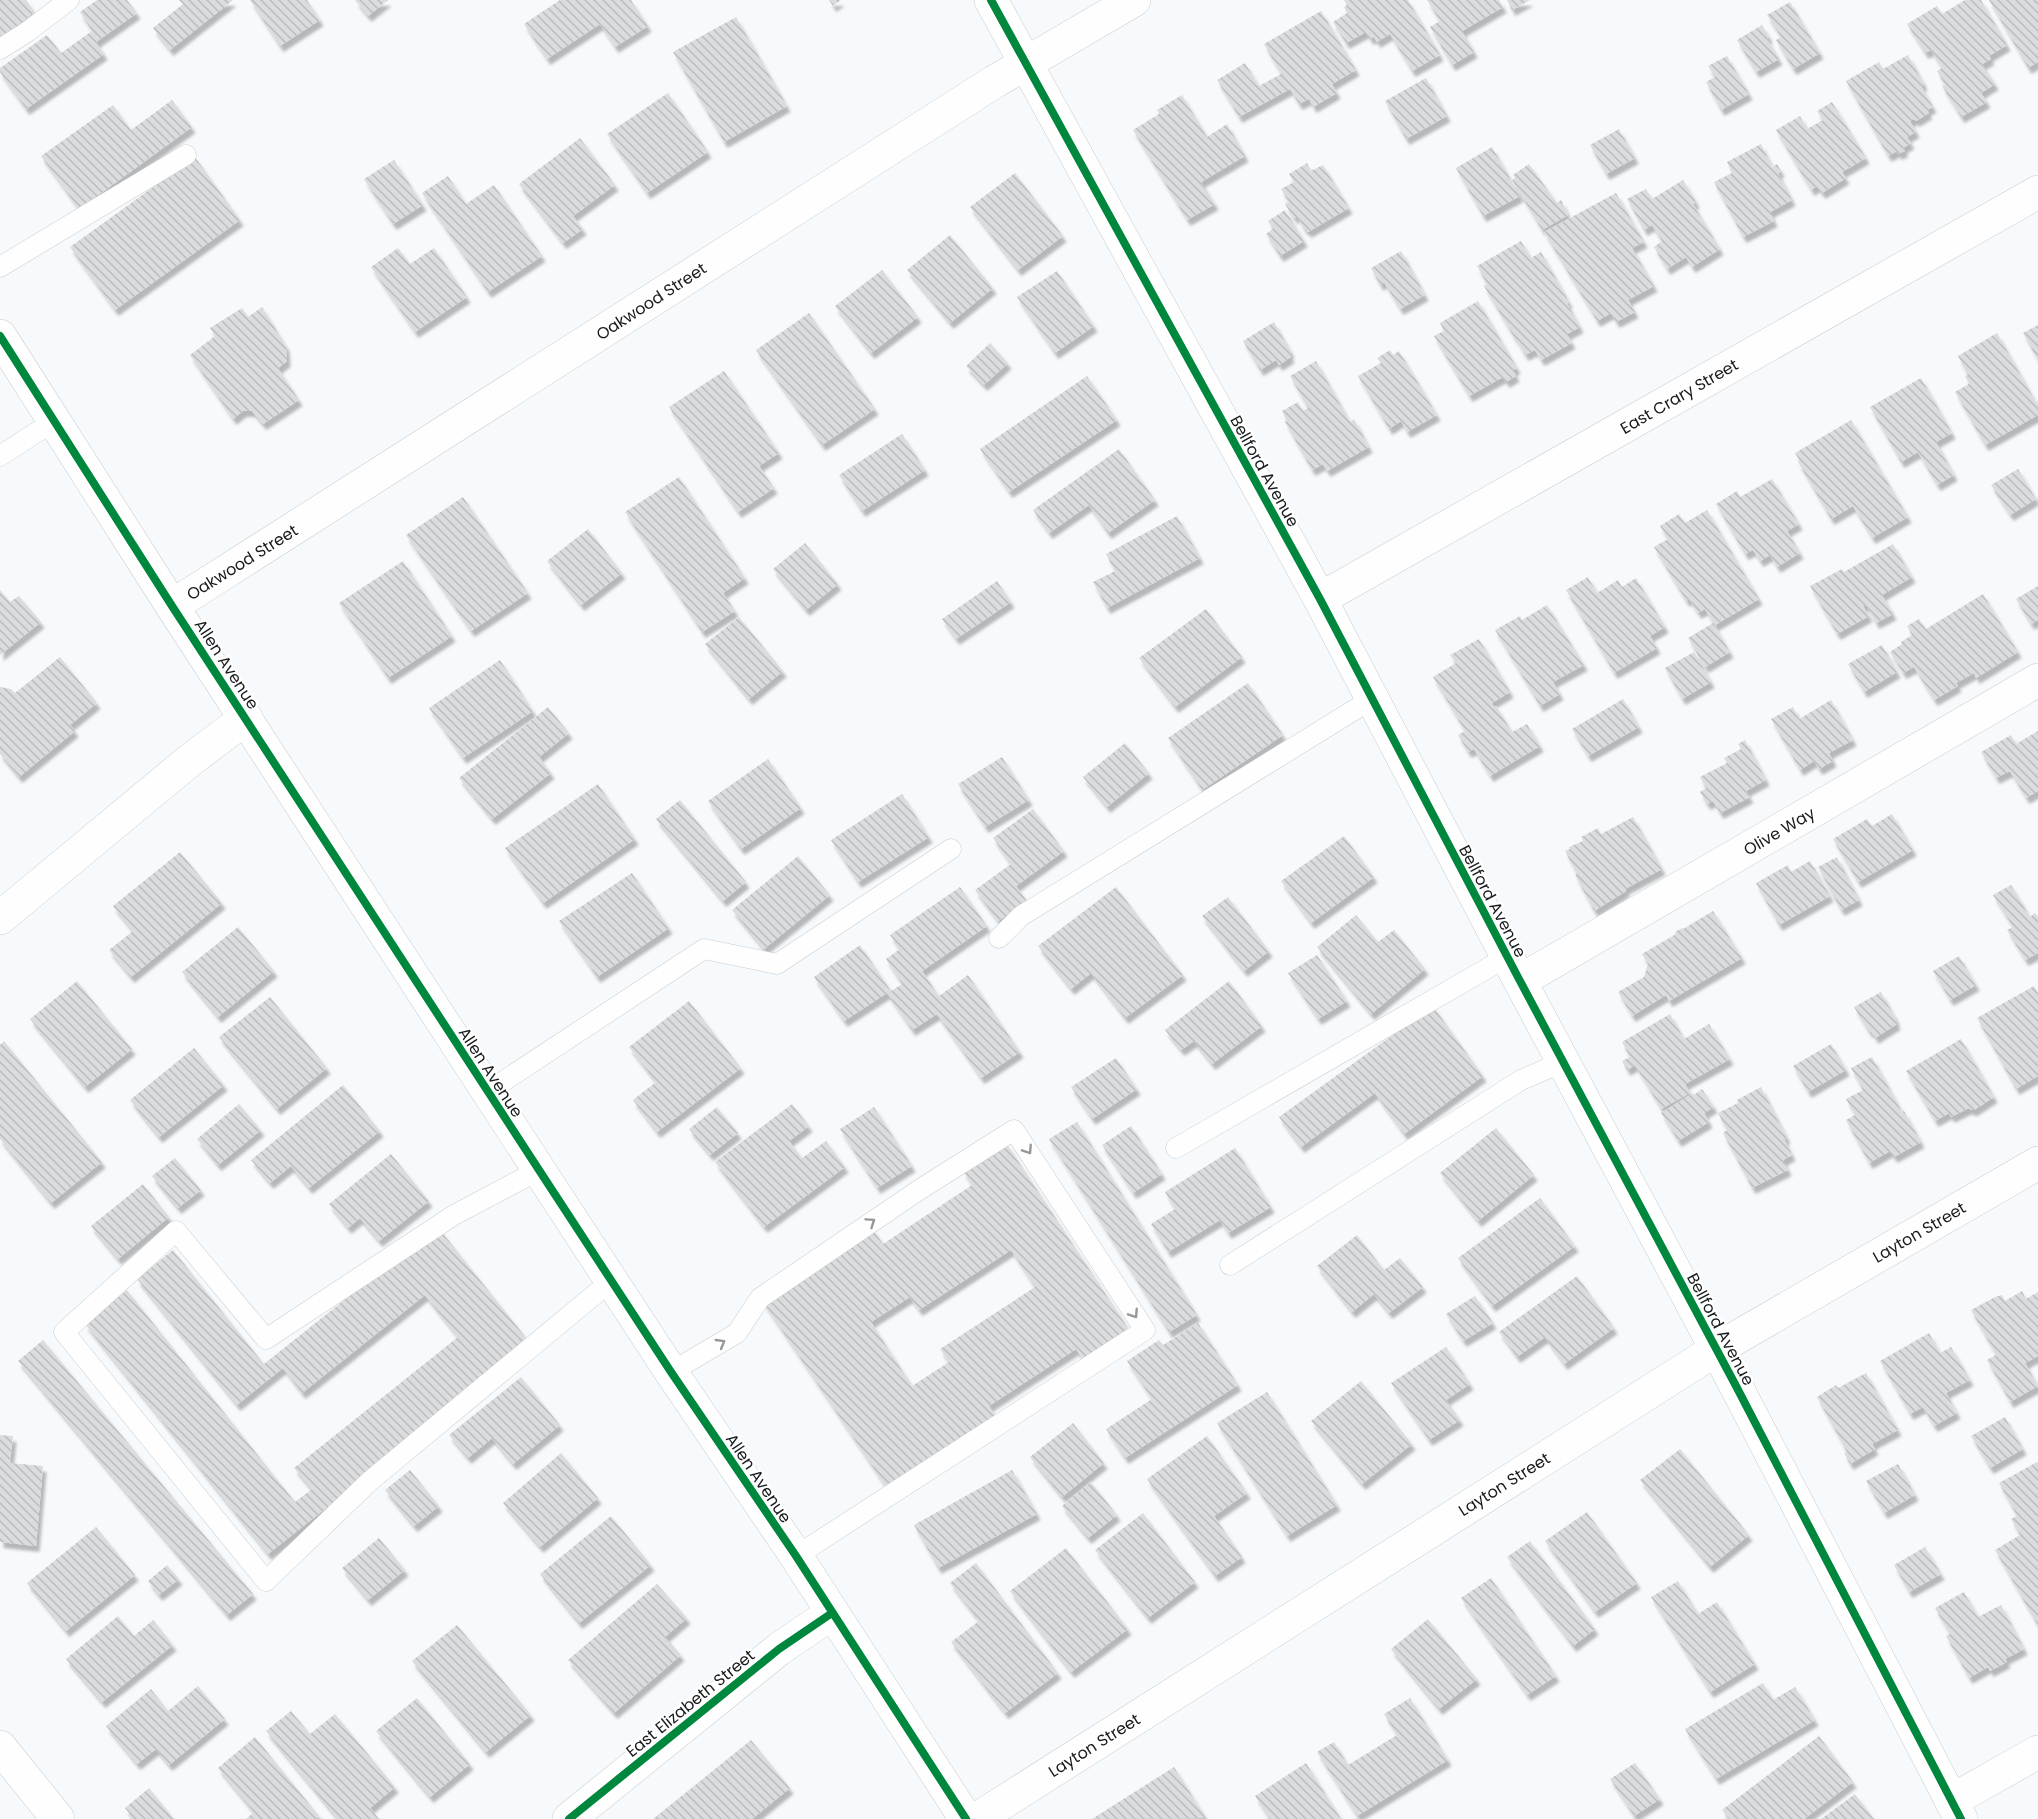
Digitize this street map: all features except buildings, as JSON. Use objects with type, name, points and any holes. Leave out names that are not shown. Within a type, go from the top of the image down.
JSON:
[{"type":"street","name":"Bellford Avenue","points":[[991,0],[1320,599],[1563,1062],[1717,1349],[1956,1810]]},
{"type":"street","name":"Oakwood Street","points":[[172,606],[1024,63],[1134,0]]},
{"type":"street","name":"East Crary Street","points":[[1320,599],[2038,192]]},
{"type":"street","name":"Allen Avenue","points":[[0,336],[487,1092],[671,1372],[796,1556],[966,1819]]},
{"type":"street","name":"Olive Way","points":[[1514,969],[2038,680]]},
{"type":"street","points":[[0,918],[189,761],[246,718]]},
{"type":"street","name":"Layton Street","points":[[978,1819],[1717,1349],[2038,1163]]},
{"type":"street","name":"East Elizabeth Street","points":[[569,1819],[779,1649],[832,1613]]},
{"type":"street","points":[[0,1747],[58,1819]]},
{"type":"street","points":[[1956,1810],[2038,1752]]},
{"type":"lane","points":[[0,49],[69,0]]},
{"type":"lane","points":[[0,267],[186,154]]},
{"type":"lane","points":[[0,456],[54,421]]},
{"type":"lane","points":[[999,938],[1021,915],[1372,699]]},
{"type":"lane","points":[[487,1092],[704,949],[777,964],[951,849]]},
{"type":"lane","points":[[1176,1148],[1514,969]]},
{"type":"lane","points":[[1230,1265],[1521,1080],[1563,1062]]},
{"type":"lane","points":[[671,1372],[737,1333],[760,1298],[919,1190],[1014,1130],[1144,1330],[796,1556]]},
{"type":"lane","points":[[538,1170],[454,1215],[266,1339],[176,1231],[64,1332],[266,1581],[370,1481],[611,1281]]},
{"type":"cycle path","points":[[991,0],[1320,599],[1736,1386],[1961,1819]]},
{"type":"cycle path","points":[[0,336],[172,606],[539,1170],[671,1372],[796,1556],[966,1819]]},
{"type":"cycle path","points":[[569,1819],[779,1649],[832,1613]]}]
